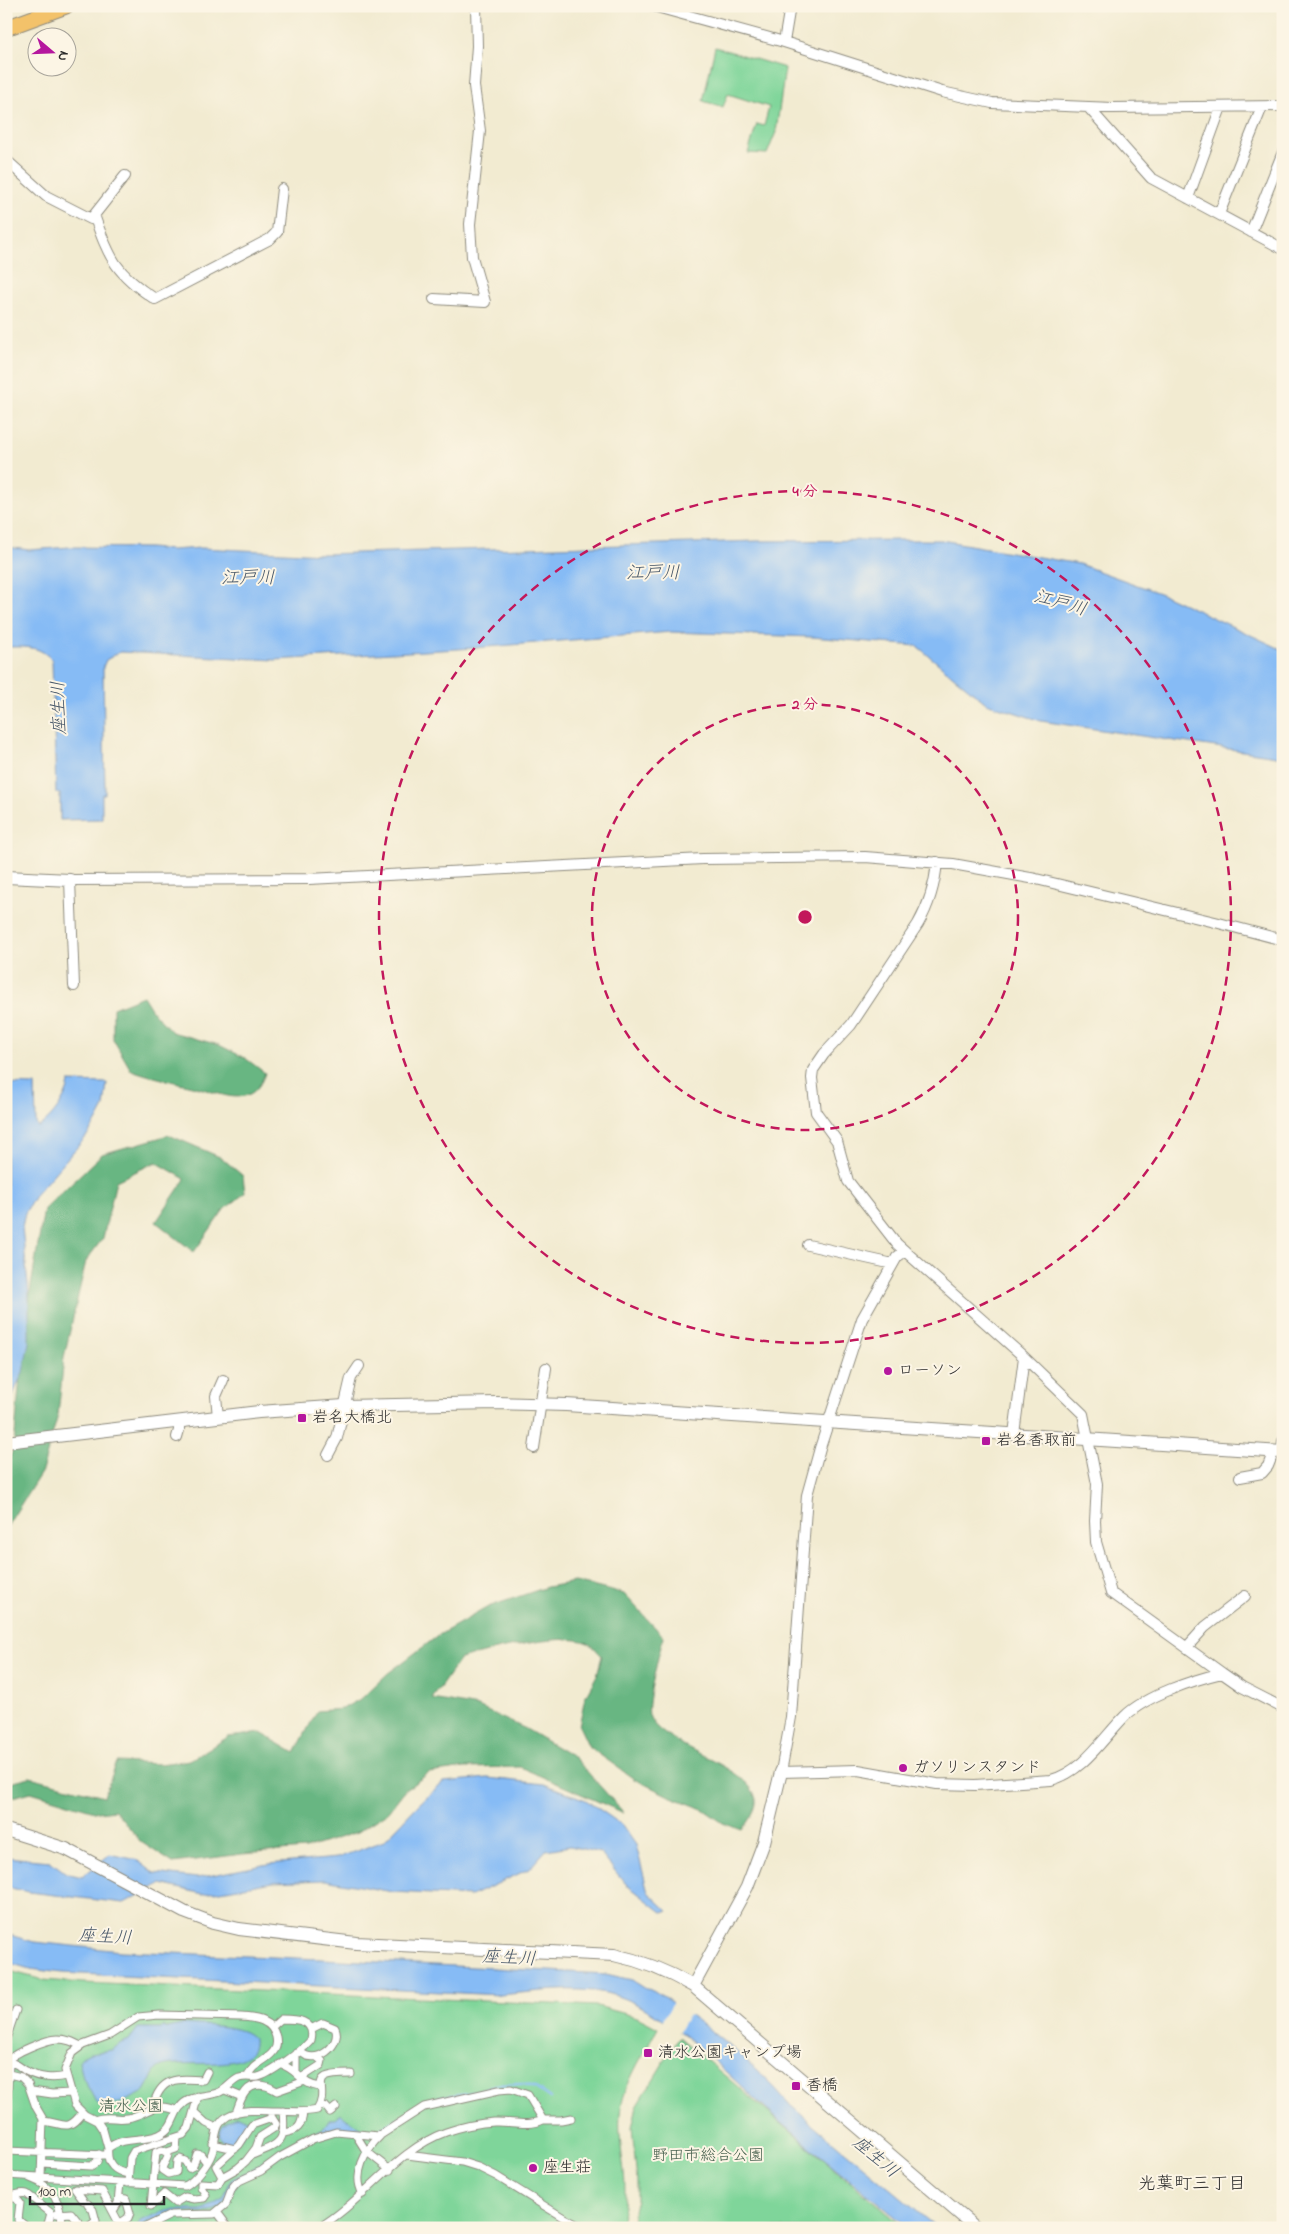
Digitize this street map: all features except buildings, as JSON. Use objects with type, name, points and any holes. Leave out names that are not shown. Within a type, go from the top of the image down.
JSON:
[{"type":"main road","points":[[6,28],[66,6]]},
{"type":"street","points":[[434,299],[484,302],[472,256],[470,224],[480,131],[474,86],[477,46],[476,6]]},
{"type":"street","points":[[653,6],[784,42],[952,94],[992,103],[1088,107],[1221,108],[1283,106]]},
{"type":"street","points":[[784,42],[790,6]]},
{"type":"street","points":[[1219,214],[1262,106]]},
{"type":"street","points":[[1088,107],[1151,178],[1251,232],[1281,245]]},
{"type":"street","points":[[1188,198],[1221,108]]},
{"type":"street","points":[[1251,232],[1283,152]]},
{"type":"street","points":[[6,160],[46,196],[91,219],[125,176]]},
{"type":"street","points":[[94,215],[110,257],[127,280],[150,300],[270,239],[277,232],[282,189]]},
{"type":"street","points":[[6,877],[70,880],[309,879],[761,858],[864,857],[937,862],[1036,879],[1283,940]]},
{"type":"street","points":[[937,862],[933,886],[924,913],[918,924],[851,1025],[813,1070],[812,1078],[816,1112],[837,1141],[848,1181],[897,1244],[1024,1357],[1083,1414],[1097,1484],[1096,1542],[1110,1593],[1242,1687],[1283,1708]]},
{"type":"street","points":[[70,880],[74,986]]},
{"type":"street","points":[[808,1245],[893,1264]]},
{"type":"street","points":[[693,1986],[734,1913],[751,1878],[764,1842],[792,1717],[808,1495],[828,1423],[862,1319],[893,1264],[905,1251]]},
{"type":"street","points":[[1014,1434],[1024,1357]]},
{"type":"street","points":[[328,1454],[337,1438],[351,1378],[359,1366]]},
{"type":"street","points":[[534,1448],[546,1368]]},
{"type":"street","points":[[218,1416],[216,1396],[223,1380]]},
{"type":"street","points":[[6,1442],[218,1416],[344,1406],[440,1403],[540,1404],[1280,1449]]},
{"type":"street","points":[[177,1437],[179,1422]]},
{"type":"street","points":[[1240,1477],[1262,1474],[1280,1449]]},
{"type":"street","points":[[1187,1647],[1205,1626],[1245,1596]]},
{"type":"street","points":[[781,1772],[858,1770],[937,1784],[975,1785],[1051,1780],[1062,1777],[1084,1761],[1126,1715],[1143,1703],[1200,1678],[1222,1673]]},
{"type":"street","points":[[6,1830],[66,1849],[184,1912],[213,1923],[240,1929],[356,1943],[614,1955],[654,1965],[693,1986],[976,2228]]},
{"type":"street","points":[[6,2039],[16,2010]]},
{"type":"street","points":[[128,2174],[118,2172],[113,2168],[103,2130],[95,2120],[82,2113],[75,2105],[65,2070],[68,2058],[81,2046],[110,2035],[132,2019],[152,2015],[261,2020],[272,2027],[277,2040],[276,2048],[252,2069],[248,2076]]},
{"type":"street","points":[[6,2151],[99,2154],[107,2151],[118,2142],[160,2135],[170,2127],[176,2110],[189,2100],[200,2095],[217,2094],[234,2081],[248,2076],[259,2077],[298,2052],[311,2040],[311,2029],[300,2019],[281,2019],[272,2027]]},
{"type":"street","points":[[298,2052],[307,2058],[317,2057],[332,2046],[337,2032],[335,2028],[323,2023],[311,2029]]},
{"type":"street","points":[[6,2124],[8,2062],[13,2056],[51,2040],[66,2040],[81,2046]]},
{"type":"street","points":[[298,2052],[301,2077]]},
{"type":"street","points":[[236,2113],[245,2090],[253,2085],[265,2085],[277,2091],[321,2065],[322,2061],[317,2057]]},
{"type":"street","points":[[8,2062],[18,2064],[28,2072],[41,2076],[58,2078],[66,2076]]},
{"type":"street","points":[[280,2064],[301,2077],[308,2085],[321,2087]]},
{"type":"street","points":[[113,2211],[117,2207],[128,2174],[131,2154],[138,2148],[177,2138],[187,2132],[200,2095],[202,2080],[206,2077],[207,2072]]},
{"type":"street","points":[[192,2180],[216,2185],[220,2174],[216,2166],[236,2149],[252,2125],[283,2111],[303,2112],[317,2110],[320,2105],[321,2082],[329,2074],[351,2074]]},
{"type":"street","points":[[8,2075],[25,2080],[32,2091],[36,2108],[43,2121],[41,2176]]},
{"type":"street","points":[[153,2107],[160,2090],[168,2082],[181,2079],[202,2080]]},
{"type":"street","points":[[363,2194],[360,2189],[359,2177],[371,2144],[382,2134],[424,2107],[511,2089],[528,2095],[543,2120]]},
{"type":"street","points":[[224,2090],[242,2098]]},
{"type":"street","points":[[32,2091],[52,2094],[71,2093]]},
{"type":"street","points":[[320,2105],[326,2107],[330,2112],[336,2107]]},
{"type":"street","points":[[95,2120],[112,2116],[127,2118],[153,2107],[176,2110]]},
{"type":"street","points":[[251,2156],[275,2145],[284,2133],[283,2111]]},
{"type":"street","points":[[194,2112],[206,2123],[217,2128]]},
{"type":"street","points":[[284,2133],[297,2130],[301,2124],[303,2112]]},
{"type":"street","points":[[43,2121],[67,2127],[74,2124],[82,2113]]},
{"type":"street","points":[[6,2175],[185,2186],[207,2163],[214,2144],[217,2128],[229,2116],[236,2113],[271,2115]]},
{"type":"street","points":[[220,2174],[230,2172],[242,2166],[251,2156],[260,2137],[275,2126],[271,2115]]},
{"type":"street","points":[[318,2228],[350,2206],[418,2145],[445,2132],[494,2122],[529,2123],[571,2118]]},
{"type":"street","points":[[144,2228],[171,2215],[204,2215],[217,2212],[226,2204],[232,2188],[237,2182],[261,2171],[284,2154],[311,2140],[332,2132],[368,2137],[382,2134]]},
{"type":"street","points":[[356,2134],[367,2152],[390,2170]]},
{"type":"street","points":[[104,2136],[118,2142]]},
{"type":"street","points":[[146,2137],[148,2146]]},
{"type":"street","points":[[166,2194],[162,2194],[154,2205],[151,2206],[155,2154],[162,2150],[167,2152],[176,2149],[177,2138]]},
{"type":"street","points":[[214,2144],[236,2149]]},
{"type":"street","points":[[167,2152],[168,2155],[162,2163],[162,2170],[170,2174],[176,2172],[177,2161],[180,2159],[185,2161],[189,2168],[194,2166],[197,2154],[201,2155],[207,2163]]},
{"type":"street","points":[[42,2163],[91,2166],[97,2162],[99,2154]]},
{"type":"street","points":[[407,2155],[462,2162],[478,2167],[584,2228]]},
{"type":"street","points":[[166,2194],[175,2203],[185,2197],[194,2200],[204,2198],[206,2195],[201,2187],[202,2182],[199,2172]]},
{"type":"street","points":[[166,2194],[170,2174]]},
{"type":"street","points":[[26,2176],[43,2184],[53,2192],[60,2205],[63,2228]]},
{"type":"street","points":[[53,2192],[62,2178]]},
{"type":"street","points":[[88,2228],[96,2219],[93,2210],[75,2189],[102,2191],[119,2226],[130,2213],[126,2199],[119,2198]]},
{"type":"street","points":[[6,2196],[15,2197],[22,2193],[30,2195],[51,2213],[55,2213],[55,2215],[71,2213],[83,2228]]},
{"type":"street","points":[[15,2197],[20,2203],[18,2220],[28,2228]]},
{"type":"street","points":[[217,2212],[229,2228]]},
{"type":"street","points":[[43,2228],[48,2224],[51,2213]]},
{"type":"green space","points":[[715,47],[785,68],[776,132],[767,154],[748,153],[757,124],[764,126],[769,107],[728,94],[723,107],[703,101]]},
{"type":"green space","points":[[143,996],[153,1012],[172,1032],[219,1045],[245,1058],[265,1073],[259,1085],[252,1093],[234,1097],[131,1070],[113,1039],[113,1008]]},
{"type":"green space","points":[[169,1135],[222,1158],[243,1176],[245,1193],[223,1211],[194,1252],[156,1222],[185,1179],[156,1162],[116,1181],[103,1238],[86,1261],[64,1357],[58,1415],[42,1471],[6,1528],[6,1466],[14,1447],[24,1328],[44,1209],[102,1154]]},
{"type":"green space","points":[[575,1582],[624,1594],[663,1636],[651,1689],[649,1715],[655,1726],[668,1736],[721,1765],[737,1775],[750,1787],[756,1803],[752,1815],[742,1830],[723,1823],[703,1809],[669,1796],[634,1779],[589,1747],[579,1726],[585,1697],[597,1675],[602,1656],[588,1643],[561,1639],[524,1644],[460,1659],[432,1699],[478,1707],[526,1729],[575,1758],[624,1813],[520,1767],[465,1768],[429,1773],[405,1790],[388,1812],[357,1832],[305,1849],[242,1854],[173,1863],[141,1842],[115,1810],[98,1812],[31,1792],[6,1799],[6,1783],[30,1777],[104,1796],[117,1762],[160,1764],[190,1760],[228,1737],[261,1733],[295,1753],[317,1711],[342,1709],[362,1698],[387,1674],[439,1635],[488,1607],[547,1587]]},
{"type":"green space","name":"清水公園","points":[[6,1970],[43,1980],[83,1983],[597,2006],[637,2017],[658,2028],[635,2070],[622,2103],[620,2130],[625,2199],[618,2228],[6,2228]]},
{"type":"green space","name":"野田市総合公園","points":[[679,2037],[899,2223],[896,2228],[630,2228],[637,2199],[632,2127],[637,2106]]},
{"type":"water","points":[[941,540],[1079,564],[1162,594],[1283,650],[1283,757],[1041,721],[986,703],[917,646],[812,637],[671,632],[474,648],[275,660],[120,652],[106,660],[103,667],[105,794],[102,794],[102,819],[60,820],[60,794],[56,793],[52,660],[37,649],[6,647],[6,547],[29,550],[70,547],[171,550],[201,548],[323,554],[757,541]]},
{"type":"water","points":[[69,1082],[107,1083],[104,1107],[86,1137],[36,1194],[25,1213],[22,1227],[29,1294],[29,1342],[23,1372],[6,1410],[6,1084],[35,1085],[36,1123],[38,1127],[58,1108],[66,1094]]},
{"type":"water","points":[[488,1778],[544,1784],[586,1800],[622,1825],[636,1845],[648,1892],[668,1911],[663,1913],[626,1884],[600,1853],[570,1846],[546,1850],[529,1869],[471,1896],[393,1892],[325,1880],[273,1882],[203,1894],[161,1884],[124,1903],[29,1892],[6,1887],[6,1857],[50,1861],[66,1873],[82,1877],[110,1854],[137,1860],[154,1873],[197,1878],[269,1864],[337,1858],[384,1841],[443,1782]]},
{"type":"water","points":[[6,1934],[34,1942],[121,1951],[322,1959],[606,1974],[632,1980],[646,1989],[653,1990],[709,2029],[760,2073],[791,2106],[937,2228],[909,2228],[792,2131],[696,2045],[652,2013],[629,2001],[606,1993],[566,1990],[500,1995],[62,1973],[30,1969],[6,1962]]},
{"type":"water","points":[[185,2024],[232,2028],[249,2034],[254,2039],[252,2051],[243,2058],[230,2062],[167,2065],[156,2070],[144,2092],[114,2104],[108,2105],[96,2102],[83,2078],[79,2061],[82,2057],[90,2053],[112,2050],[129,2040],[138,2028],[161,2028],[162,2026],[168,2028]]},
{"type":"water","points":[[340,2113],[363,2130],[361,2132],[333,2129],[313,2135],[258,2169],[242,2176],[221,2206],[210,2212],[169,2213],[135,2228],[141,2221],[161,2212],[206,2208],[223,2198],[231,2180],[254,2168],[280,2150],[324,2128],[330,2119],[335,2119]]},
{"type":"water","points":[[238,2116],[245,2119],[251,2118],[241,2137],[233,2145],[224,2143],[219,2137],[222,2126]]},
{"type":"pier","points":[[672,1999],[693,2014],[688,2016],[677,2034],[662,2021],[672,2004]]},
{"type":"waterway","points":[[375,2133],[424,2103],[440,2097],[476,2092],[496,2085],[524,2084],[534,2087],[550,2098]]},
{"type":"place","name":"ローソン","points":[[888,1371]]},
{"type":"place","name":"岩名大橋北","points":[[302,1418]]},
{"type":"place","name":"岩名香取前","points":[[986,1441]]},
{"type":"place","name":"ガソリンスタンド","points":[[903,1768]]},
{"type":"place","name":"清水公園キャンプ場","points":[[648,2053]]},
{"type":"place","name":"香橋","points":[[796,2086]]},
{"type":"place","name":"座生荘","points":[[533,2168]]},
{"type":"district","name":"光葉町三丁目","points":[[1192,2185]]},
{"type":"water label","name":"江戸川","points":[[653,574]]},
{"type":"water label","name":"江戸川","points":[[248,579]]},
{"type":"water label","name":"江戸川","points":[[1060,604]]},
{"type":"water label","name":"座生川","points":[[60,708]]},
{"type":"water label","name":"座生川","points":[[105,1938]]},
{"type":"water label","name":"座生川","points":[[509,1959]]},
{"type":"water label","name":"座生川","points":[[875,2158]]}]
